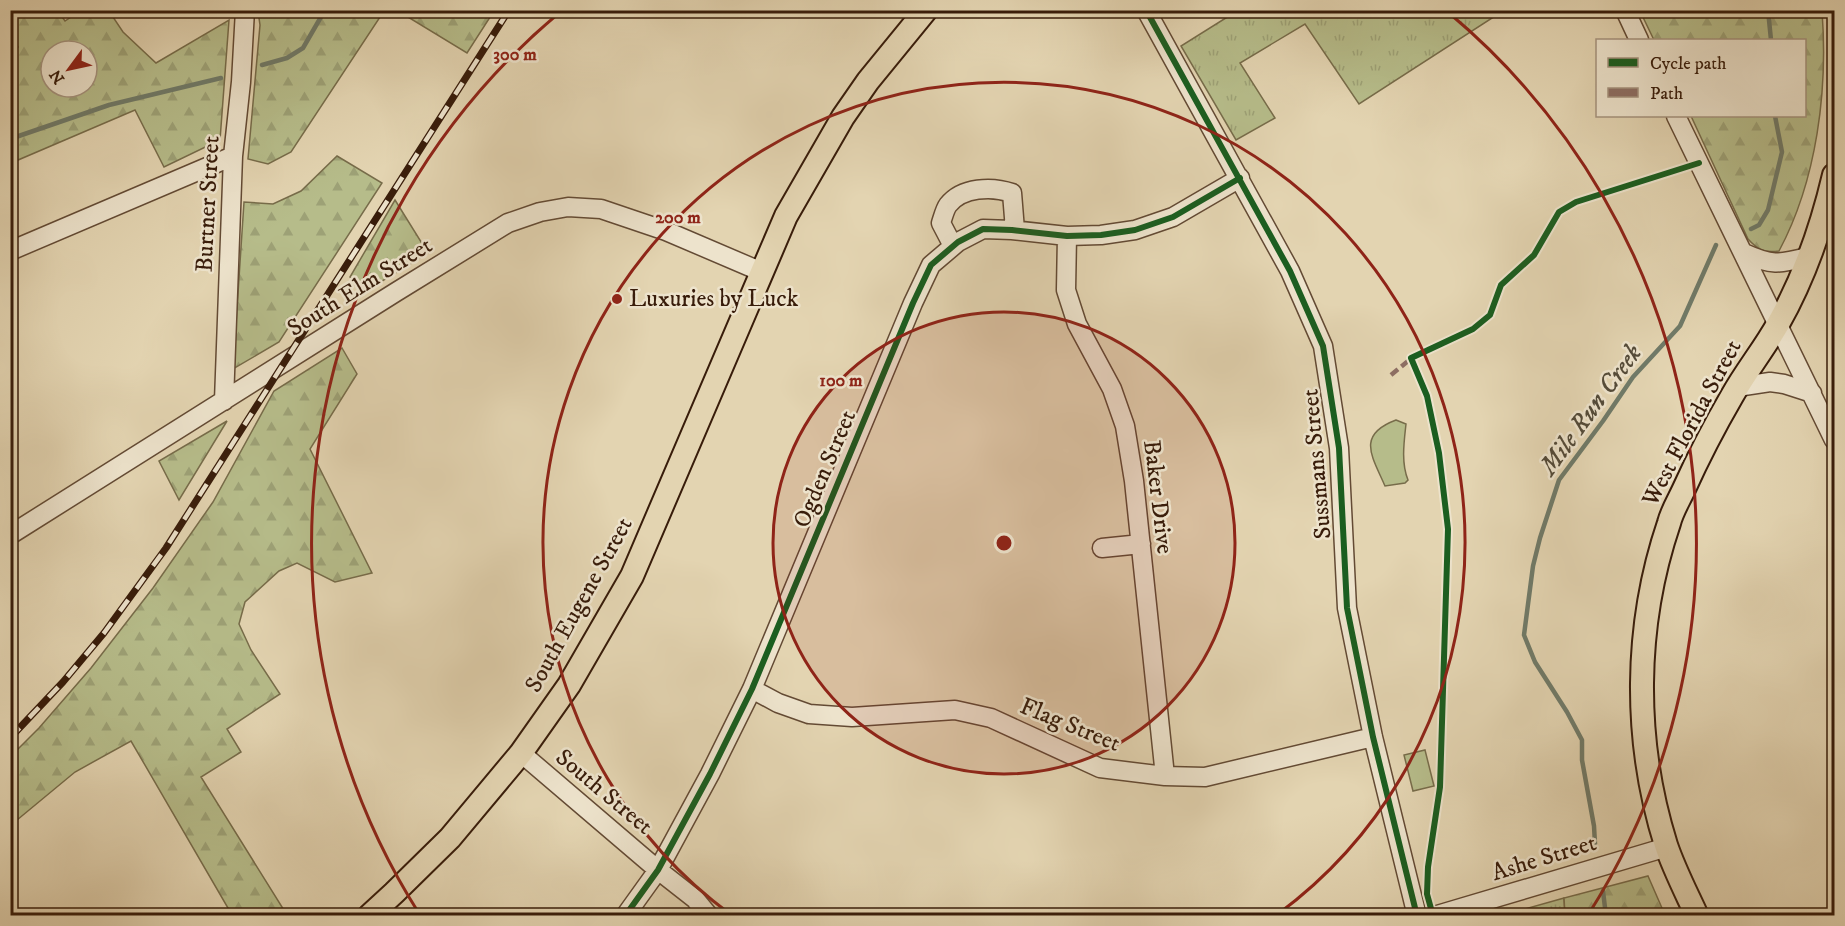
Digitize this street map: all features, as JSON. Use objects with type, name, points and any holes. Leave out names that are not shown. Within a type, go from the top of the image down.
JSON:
[{"type":"main road","name":"South Eugene Street","points":[[369,915],[450,838],[521,753],[569,685],[632,576],[786,216],[843,117],[868,81],[926,10]]},
{"type":"main road","name":"West Florida Street","points":[[1697,915],[1667,847],[1657,813],[1642,726],[1643,642],[1654,573],[1669,520],[1697,460],[1737,387],[1778,323],[1808,257],[1822,225],[1834,175]]},
{"type":"street","name":"Burtner Street","points":[[224,401],[233,156],[241,82],[245,10]]},
{"type":"street","name":"Sussmans Street","points":[[1146,10],[1290,271],[1323,346],[1339,448],[1347,608],[1373,737],[1416,915]]},
{"type":"street","points":[[1625,10],[1639,39]]},
{"type":"street","points":[[1676,117],[1834,440]]},
{"type":"street","points":[[10,251],[233,156]]},
{"type":"street","name":"Ogden Street","points":[[626,915],[658,870],[710,774],[752,689],[913,303],[932,265],[953,246],[982,229],[1067,236],[1101,235],[1135,230],[1173,217],[1240,178]]},
{"type":"street","points":[[953,246],[941,223],[948,205],[965,192],[1000,189],[1012,194],[1015,230]]},
{"type":"street","name":"South Elm Street","points":[[10,535],[396,291],[508,223],[540,212],[568,207],[601,209],[666,231],[762,272]]},
{"type":"street","name":"Baker Drive","points":[[1067,236],[1066,290],[1077,324],[1112,389],[1125,426],[1141,544],[1165,776]]},
{"type":"street","points":[[1744,253],[1761,261],[1778,264],[1808,257]]},
{"type":"street","points":[[1737,387],[1770,382],[1812,393]]},
{"type":"street","points":[[1102,548],[1141,544]]},
{"type":"street","name":"Flag Street","points":[[752,689],[778,703],[809,714],[852,717],[955,710],[991,718],[1100,768],[1165,776],[1205,777],[1373,737]]},
{"type":"street","name":"South Street","points":[[521,753],[695,899],[709,915]]},
{"type":"street","name":"Ashe Street","points":[[1434,915],[1667,847]]},
{"type":"green space","points":[[11,10],[58,11],[65,21],[80,11],[109,11],[123,32],[156,63],[229,20],[220,140],[164,167],[135,110],[11,163],[11,51],[18,47],[11,35]]},
{"type":"green space","points":[[258,11],[384,11],[291,152],[268,164],[248,159],[260,25]]},
{"type":"green space","points":[[398,11],[494,11],[467,53]]},
{"type":"green space","points":[[1237,11],[1503,11],[1359,104],[1305,24],[1240,63],[1275,118],[1236,140],[1181,46]]},
{"type":"green space","points":[[1640,11],[1822,11],[1823,72],[1817,134],[1803,195],[1779,251],[1762,250],[1748,239],[1691,117],[1806,117],[1806,39],[1654,39]]},
{"type":"green space","points":[[337,156],[382,183],[279,342],[233,369],[244,202],[273,204],[301,191]]},
{"type":"green space","points":[[395,200],[428,253],[361,294],[350,277]]},
{"type":"green space","points":[[342,348],[357,374],[310,449],[372,573],[335,582],[297,563],[279,571],[245,602],[239,624],[251,650],[280,694],[227,729],[241,752],[201,777],[287,915],[232,915],[131,741],[75,772],[11,825],[11,756],[39,728],[91,668],[153,588],[213,502],[274,391]]},
{"type":"green space","points":[[1396,420],[1406,424],[1404,460],[1408,480],[1405,483],[1385,486],[1372,456],[1372,440],[1376,432]]},
{"type":"green space","points":[[227,421],[179,500],[159,461]]},
{"type":"green space","points":[[1425,750],[1434,786],[1413,791],[1404,755]]},
{"type":"green space","points":[[1648,876],[1665,915],[1565,915],[1564,898]]},
{"type":"green space","points":[[1564,898],[1565,915],[1504,915]]},
{"type":"waterway","points":[[262,65],[287,58],[303,48],[325,10]]},
{"type":"waterway","name":"Mile Run Creek","points":[[1768,10],[1771,39]]},
{"type":"waterway","points":[[10,139],[109,105],[221,78]]},
{"type":"waterway","name":"Mile Run Creek","points":[[1751,229],[1759,225],[1768,210],[1782,152],[1775,117]]},
{"type":"waterway","name":"Mile Run Creek","points":[[1595,844],[1582,760],[1582,740],[1535,662],[1524,635],[1533,566],[1559,480],[1633,377],[1680,326],[1716,245]]},
{"type":"waterway","name":"Mile Run Creek","points":[[1603,891],[1606,916]]},
{"type":"railway","points":[[10,738],[63,682],[104,633],[166,548],[509,10]]},
{"type":"marked path","points":[[1391,375],[1414,356]]},
{"type":"cycle path","points":[[1146,10],[1290,271],[1323,346],[1339,448],[1347,608],[1373,737],[1417,916]]},
{"type":"cycle path","points":[[1433,916],[1427,894],[1428,867],[1440,787],[1448,529],[1439,453],[1427,396],[1411,358],[1473,329],[1490,315],[1501,285],[1534,255],[1559,212],[1576,202],[1699,163]]},
{"type":"cycle path","points":[[625,916],[658,870],[710,774],[752,689],[913,303],[931,265],[958,242],[983,229],[1067,236],[1101,235],[1135,230],[1173,217],[1240,178]]},
{"type":"place","name":"Luxuries by Luck","points":[[617,299]]}]
